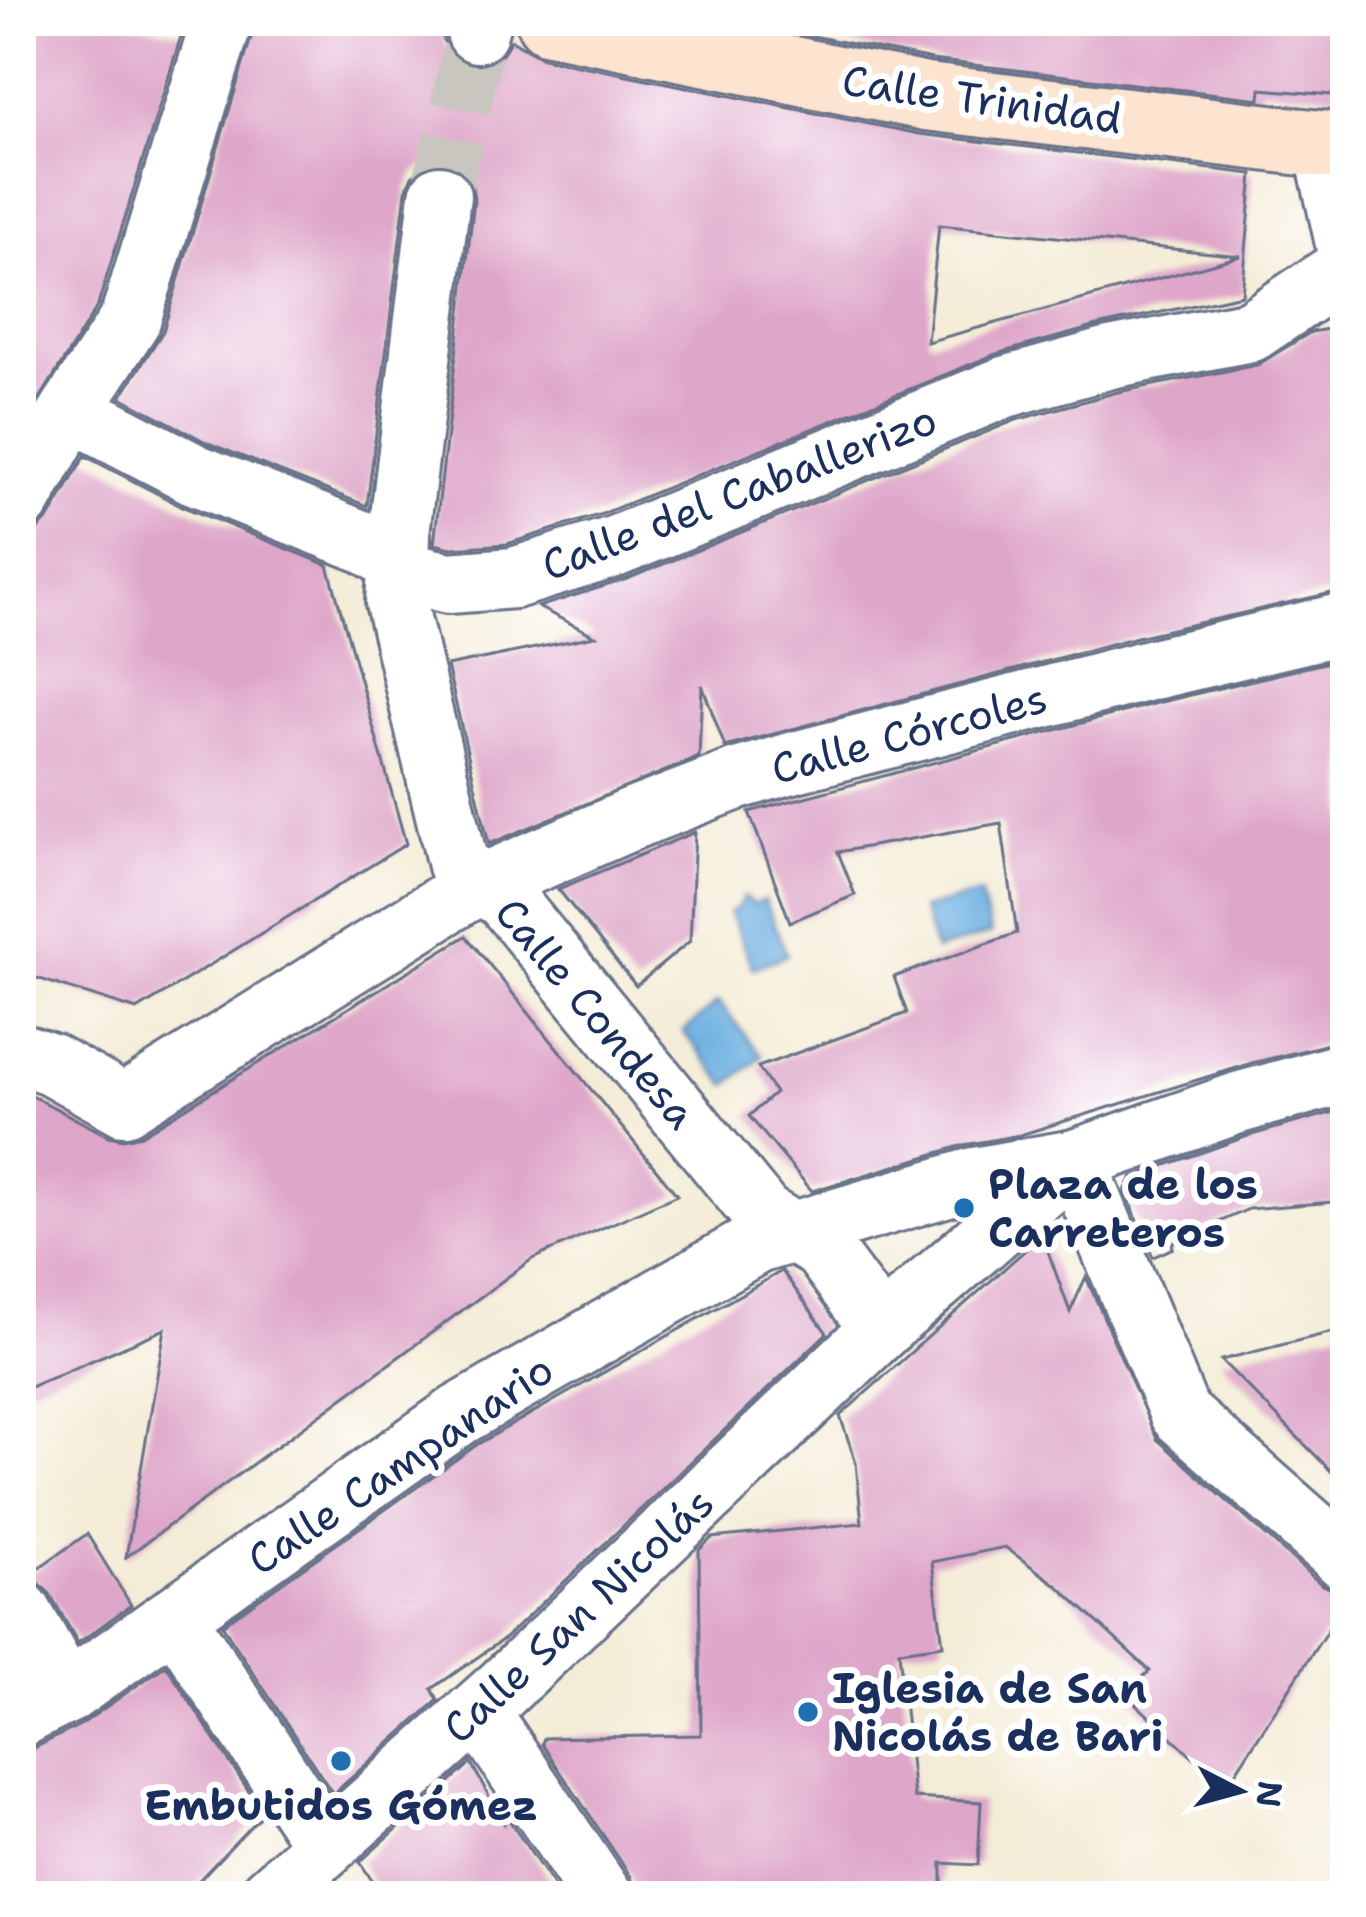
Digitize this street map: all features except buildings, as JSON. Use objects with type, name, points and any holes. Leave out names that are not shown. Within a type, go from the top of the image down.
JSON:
[{"type":"street","points":[[21,499],[130,320],[222,21]]},
{"type":"street","name":"Calle Trinidad","points":[[550,21],[926,98],[1334,146]]},
{"type":"street","points":[[1334,146],[1345,239]]},
{"type":"street","name":"Calle Condesa","points":[[440,196],[396,602],[458,865],[506,900],[763,1215],[791,1232]]},
{"type":"street","name":"Calle del Caballerizo","points":[[71,410],[194,474],[366,543],[399,545],[419,576],[449,583],[514,578],[614,547],[1005,387],[1110,358],[1251,332],[1345,268]]},
{"type":"street","name":"Calle Córcoles","points":[[21,1054],[51,1064],[124,1105],[463,892],[734,780],[1145,670],[1345,623]]},
{"type":"street","points":[[791,1232],[974,1178],[1075,1160],[1238,1103],[1345,1073]]},
{"type":"street","points":[[791,1232],[822,1250],[881,1329],[1075,1160]]},
{"type":"street","points":[[1075,1160],[1180,1414],[1345,1559]]},
{"type":"street","name":"Calle Campanario","points":[[44,1705],[458,1415],[757,1243],[791,1232]]},
{"type":"street","name":"Calle San Nicolás","points":[[270,1896],[478,1711],[881,1329]]},
{"type":"street","points":[[21,1612],[44,1705]]},
{"type":"street","points":[[175,1617],[326,1846]]},
{"type":"street","points":[[478,1711],[602,1896]]},
{"type":"water","points":[[980,894],[991,934],[935,951],[922,909]]},
{"type":"water","points":[[743,897],[754,904],[764,900],[787,955],[753,968],[729,912],[738,908]]},
{"type":"water","points":[[718,1002],[762,1056],[727,1085],[683,1032]]},
{"type":"tunnel","points":[[440,196],[477,32]]},
{"type":"place","name":"Plaza de los Carreteros","points":[[964,1208]]},
{"type":"place","name":"Iglesia de San Nicolás de Bari","points":[[808,1712]]},
{"type":"place","name":"Embutidos Gómez","points":[[341,1761]]}]
